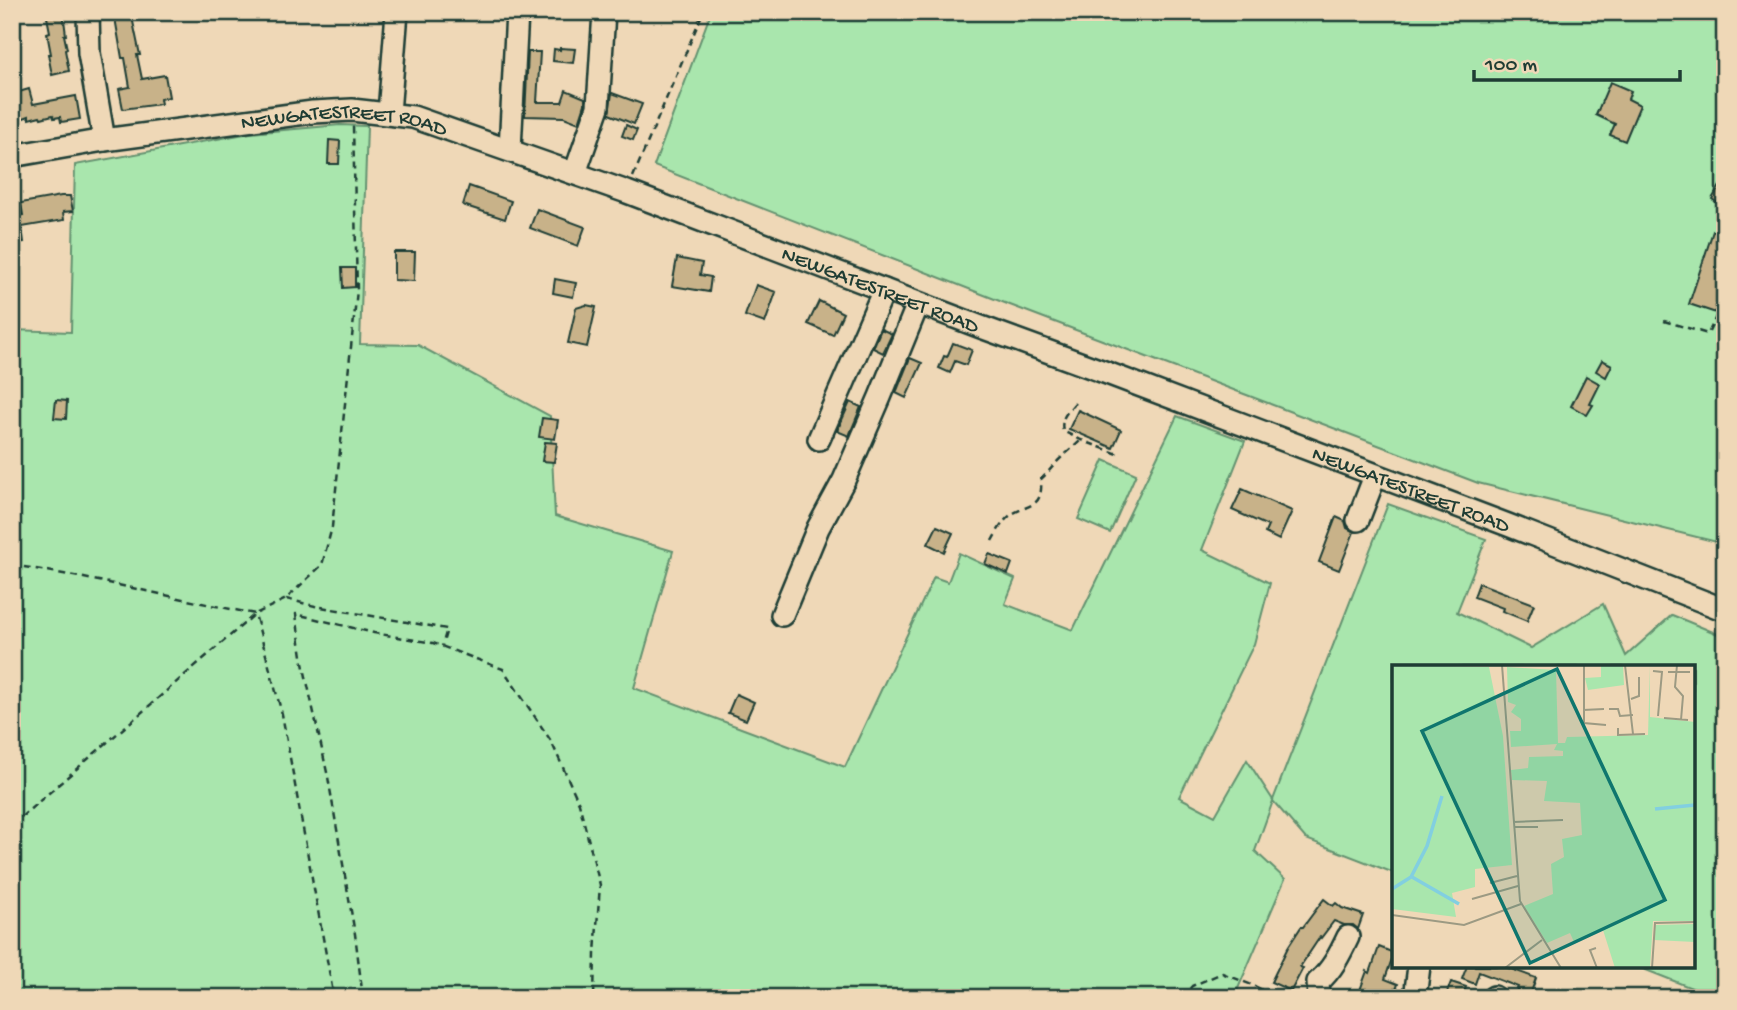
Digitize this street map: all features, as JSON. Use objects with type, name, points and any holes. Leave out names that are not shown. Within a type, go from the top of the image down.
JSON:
[{"type":"street","points":[[88,12],[89,53],[104,140]]},
{"type":"street","points":[[389,113],[397,12]]},
{"type":"street","points":[[510,149],[517,12]]},
{"type":"street","points":[[575,173],[598,107],[604,12]]},
{"type":"street","name":"NEWGATESTREET ROAD","points":[[12,156],[104,140],[313,112],[352,110],[414,117],[627,192],[1508,525],[1725,610]]},
{"type":"street","points":[[819,439],[884,290]]},
{"type":"street","points":[[782,615],[818,528],[844,480],[918,304]]},
{"type":"street","points":[[1358,520],[1375,476]]},
{"type":"street","points":[[1319,998],[1318,982],[1339,956],[1348,937]]},
{"type":"street","points":[[1415,998],[1419,968]]},
{"type":"path","points":[[627,192],[703,12]]},
{"type":"path","points":[[12,825],[255,614],[286,599],[322,565],[332,527],[357,290],[352,110]]},
{"type":"path","points":[[1664,321],[1707,334],[1725,297]]},
{"type":"path","points":[[1075,403],[1066,412],[1061,423],[1063,431],[1118,454]]},
{"type":"path","points":[[992,541],[1012,514],[1032,506],[1039,498],[1041,479],[1081,440]]},
{"type":"path","points":[[12,565],[255,614]]},
{"type":"path","points":[[286,599],[447,629],[442,646]]},
{"type":"path","points":[[255,614],[282,715],[334,998]]},
{"type":"path","points":[[363,998],[355,934],[328,777],[303,663],[296,614],[374,633],[433,643],[503,669],[551,741],[579,803],[600,886],[594,998]]},
{"type":"path","points":[[1182,998],[1192,986],[1222,973],[1280,998]]},
{"type":"path","points":[[12,984],[27,998]]},
{"type":"green space","points":[[711,12],[1725,12],[1725,544],[1478,483],[654,166]]},
{"type":"green space","points":[[340,125],[367,126],[360,344],[418,345],[550,416],[555,516],[673,551],[634,688],[845,767],[934,577],[948,582],[959,553],[1015,579],[1005,604],[1073,630],[1177,416],[1245,441],[1202,550],[1270,583],[1254,644],[1179,797],[1215,816],[1247,760],[1273,800],[1388,504],[1486,539],[1457,612],[1531,648],[1603,604],[1626,656],[1672,615],[1725,637],[1725,998],[1717,998],[1641,968],[1695,968],[1695,665],[1392,665],[1392,872],[1306,839],[1273,801],[1255,851],[1285,879],[1234,998],[12,998],[12,330],[71,332],[75,165],[250,133]]},
{"type":"green space","points":[[1104,460],[1136,474],[1110,533],[1078,519]]},
{"type":"building","points":[[46,12],[63,12],[69,71],[52,75]]},
{"type":"building","points":[[114,12],[131,12],[142,79],[165,75],[169,97],[160,99],[161,104],[123,109],[119,89],[130,87]]},
{"type":"building","points":[[554,49],[575,49],[573,63],[553,61]]},
{"type":"building","points":[[528,52],[540,52],[537,102],[562,102],[566,90],[585,98],[579,123],[564,117],[525,116]]},
{"type":"building","points":[[1610,82],[1631,91],[1628,99],[1640,105],[1625,141],[1610,135],[1615,124],[1596,115]]},
{"type":"building","points":[[29,89],[33,104],[76,96],[80,119],[61,122],[60,117],[54,118],[53,115],[21,119],[20,113],[14,115],[12,94]]},
{"type":"building","points":[[612,93],[642,104],[634,124],[609,114]]},
{"type":"building","points":[[626,125],[637,130],[633,140],[622,136]]},
{"type":"building","points":[[329,140],[340,141],[339,164],[328,164]]},
{"type":"building","points":[[1725,178],[1725,208],[1712,199]]},
{"type":"building","points":[[469,186],[511,201],[505,219],[463,205]]},
{"type":"building","points":[[70,196],[73,211],[63,212],[64,220],[22,227],[24,242],[12,243],[12,203],[19,202],[23,215],[21,203]]},
{"type":"building","points":[[537,209],[585,227],[578,246],[530,228]]},
{"type":"building","points":[[1713,231],[1725,235],[1725,288],[1716,313],[1689,304]]},
{"type":"building","points":[[394,252],[415,252],[414,281],[394,280]]},
{"type":"building","points":[[677,258],[702,263],[700,275],[711,277],[709,292],[672,286]]},
{"type":"building","points":[[342,268],[355,268],[355,287],[343,288]]},
{"type":"building","points":[[555,279],[576,283],[573,297],[553,293]]},
{"type":"building","points":[[756,285],[776,292],[765,323],[745,316]]},
{"type":"building","points":[[819,301],[843,313],[833,335],[808,324]]},
{"type":"building","points":[[586,305],[596,307],[587,347],[568,343],[576,308]]},
{"type":"building","points":[[881,329],[892,334],[883,353],[873,348]]},
{"type":"building","points":[[953,343],[972,350],[966,365],[955,361],[950,373],[939,368]]},
{"type":"building","points":[[910,358],[922,363],[906,398],[896,393]]},
{"type":"building","points":[[1602,360],[1612,365],[1606,377],[1596,371]]},
{"type":"building","points":[[1586,376],[1600,384],[1587,415],[1571,406]]},
{"type":"building","points":[[56,400],[67,401],[66,419],[54,418]]},
{"type":"building","points":[[850,402],[861,407],[849,436],[837,431]]},
{"type":"building","points":[[1078,410],[1121,430],[1113,448],[1069,429]]},
{"type":"building","points":[[542,418],[558,420],[555,439],[539,437]]},
{"type":"building","points":[[545,442],[557,443],[554,462],[542,461]]},
{"type":"building","points":[[1242,489],[1292,511],[1279,540],[1265,533],[1268,526],[1232,510]]},
{"type":"building","points":[[1336,517],[1345,521],[1347,528],[1354,532],[1339,570],[1319,562]]},
{"type":"building","points":[[937,526],[953,533],[944,552],[928,544]]},
{"type":"building","points":[[989,554],[1012,563],[1008,574],[985,564]]},
{"type":"building","points":[[1479,583],[1534,604],[1527,621],[1474,597]]},
{"type":"building","points":[[736,694],[754,702],[746,720],[728,713]]},
{"type":"building","points":[[1324,899],[1333,906],[1336,903],[1342,908],[1363,915],[1358,929],[1353,925],[1334,921],[1300,967],[1303,968],[1291,991],[1271,982],[1288,947]]},
{"type":"building","points":[[1379,947],[1392,952],[1385,979],[1398,984],[1393,998],[1361,998],[1363,994],[1359,993],[1367,971],[1370,973]]},
{"type":"building","points":[[1466,968],[1508,968],[1536,978],[1529,998],[1515,994],[1518,987],[1479,972],[1475,984],[1462,979]]},
{"type":"building","points":[[1451,982],[1466,987],[1463,998],[1445,998]]}]
